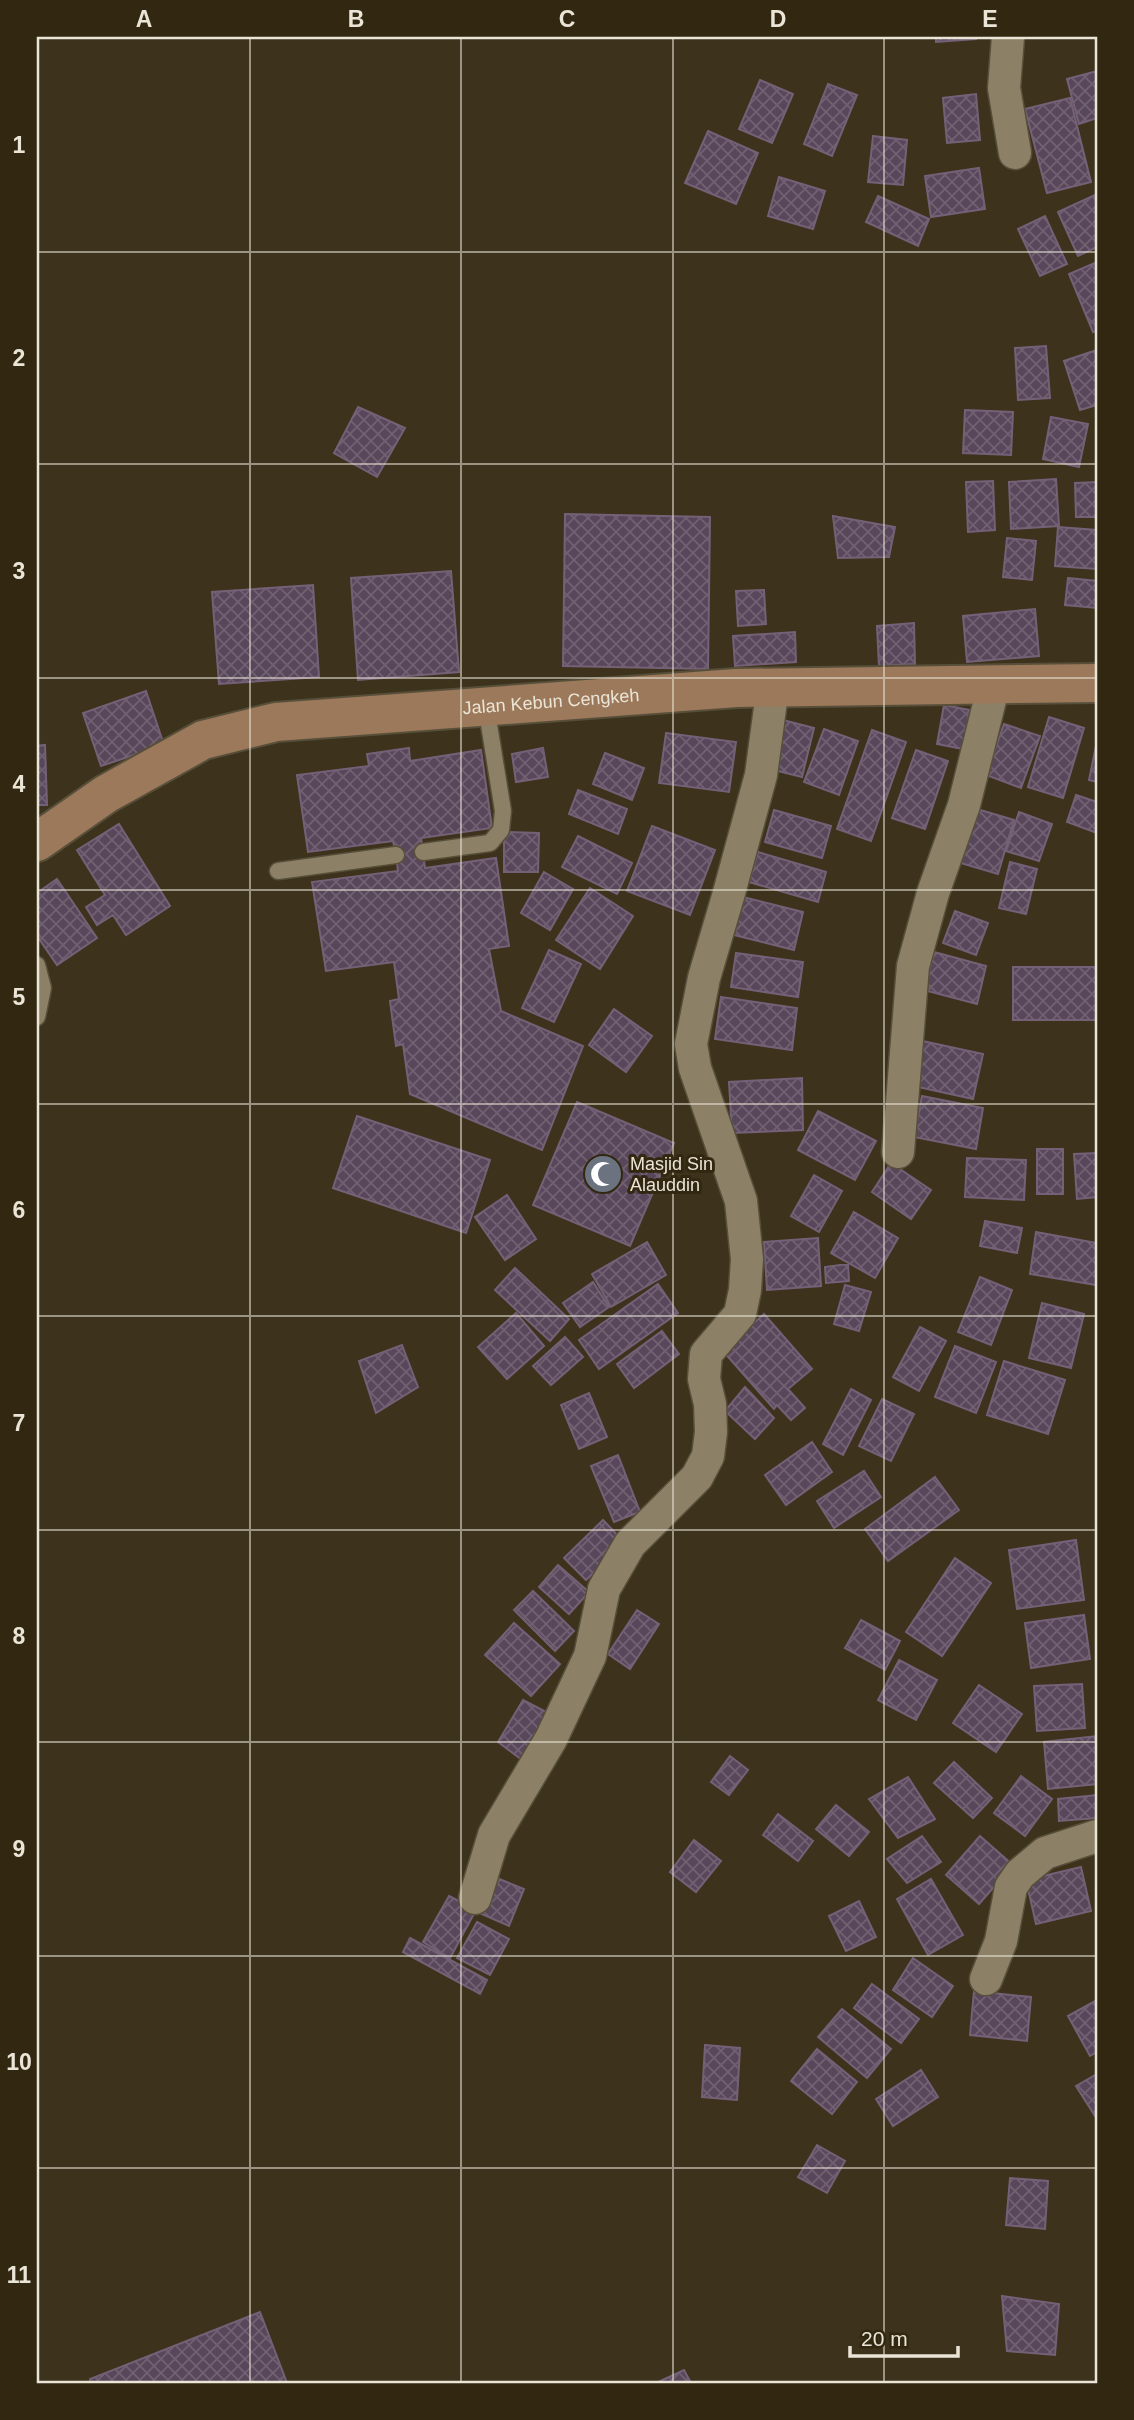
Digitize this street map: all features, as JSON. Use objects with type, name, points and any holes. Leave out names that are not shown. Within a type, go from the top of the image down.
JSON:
[{"type":"street","points":[[1008,37],[1004,88],[1015,153]]},
{"type":"street","name":"Jalan Kebun Cengkeh","points":[[37,842],[106,794],[203,740],[276,722],[773,686],[1097,683]]},
{"type":"street","points":[[898,1153],[913,966],[933,893],[964,806],[994,684]]},
{"type":"street","points":[[475,1898],[494,1835],[551,1739],[590,1656],[604,1589],[629,1544],[697,1477],[708,1456],[711,1432],[710,1404],[704,1379],[706,1354],[740,1314],[747,1259],[741,1200],[695,1068],[691,1044],[704,978],[761,775],[773,686]]},
{"type":"street","points":[[986,1979],[1001,1941],[1011,1888],[1020,1874],[1045,1853],[1097,1836]]},
{"type":"lane","points":[[423,852],[490,843],[501,830],[503,811],[486,706]]},
{"type":"lane","points":[[278,871],[396,855]]},
{"type":"lane","points":[[37,965],[43,988],[37,1017]]},
{"type":"building","points":[[936,37],[976,37],[976,39],[936,42]]},
{"type":"building","points":[[1097,71],[1097,118],[1079,124],[1067,79]]},
{"type":"building","points":[[760,80],[793,94],[772,143],[739,129]]},
{"type":"building","points":[[828,84],[857,95],[832,156],[804,144]]},
{"type":"building","points":[[976,94],[980,140],[947,143],[943,98]]},
{"type":"building","points":[[1070,98],[1091,182],[1047,193],[1025,109]]},
{"type":"building","points":[[708,131],[758,153],[736,204],[685,183]]},
{"type":"building","points":[[873,136],[907,140],[903,185],[868,182]]},
{"type":"building","points":[[979,168],[985,209],[931,217],[925,176]]},
{"type":"building","points":[[779,177],[825,191],[813,229],[768,216]]},
{"type":"building","points":[[1097,194],[1097,247],[1078,256],[1058,212]]},
{"type":"building","points":[[878,196],[929,219],[918,246],[866,222]]},
{"type":"building","points":[[1045,216],[1067,264],[1040,276],[1018,229]]},
{"type":"building","points":[[1097,262],[1097,331],[1093,332],[1069,274]]},
{"type":"building","points":[[1046,346],[1050,398],[1018,400],[1015,348]]},
{"type":"building","points":[[1097,350],[1097,405],[1080,410],[1064,361]]},
{"type":"building","points":[[358,407],[405,428],[377,477],[334,453]]},
{"type":"building","points":[[965,410],[1013,412],[1011,455],[963,453]]},
{"type":"building","points":[[1051,417],[1088,424],[1079,467],[1043,459]]},
{"type":"building","points":[[1056,479],[1059,526],[1011,529],[1009,482]]},
{"type":"building","points":[[993,481],[995,530],[968,532],[966,482]]},
{"type":"building","points":[[1097,482],[1097,517],[1076,517],[1075,483]]},
{"type":"building","points":[[565,514],[710,517],[708,669],[563,666]]},
{"type":"building","points":[[833,516],[895,527],[889,557],[838,558]]},
{"type":"building","points":[[1058,527],[1097,530],[1097,569],[1055,566]]},
{"type":"building","points":[[1007,538],[1036,541],[1032,580],[1003,577]]},
{"type":"building","points":[[451,571],[459,672],[358,680],[351,578]]},
{"type":"building","points":[[1068,578],[1097,581],[1097,608],[1065,605]]},
{"type":"building","points":[[313,585],[319,677],[219,684],[212,592]]},
{"type":"building","points":[[764,590],[766,624],[738,626],[736,591]]},
{"type":"building","points":[[1035,609],[1039,656],[967,662],[963,616]]},
{"type":"building","points":[[914,623],[915,664],[879,666],[877,626]]},
{"type":"building","points":[[795,632],[796,662],[735,666],[733,636]]},
{"type":"building","points":[[146,691],[164,745],[101,766],[83,713]]},
{"type":"building","points":[[944,705],[970,710],[963,749],[937,744]]},
{"type":"building","points":[[1049,717],[1084,728],[1063,798],[1028,787]]},
{"type":"building","points":[[779,719],[814,728],[802,777],[766,768]]},
{"type":"building","points":[[1004,724],[1040,736],[1021,788],[986,775]]},
{"type":"building","points":[[824,729],[858,741],[839,795],[804,782]]},
{"type":"building","points":[[872,730],[906,742],[871,841],[837,829]]},
{"type":"building","points":[[666,733],[736,742],[729,792],[659,783]]},
{"type":"building","points":[[1097,741],[1097,782],[1089,780]]},
{"type":"building","points":[[45,745],[47,805],[37,805],[37,746]]},
{"type":"building","points":[[409,748],[410,761],[481,750],[492,828],[421,838],[425,868],[496,858],[509,946],[489,949],[501,1011],[583,1046],[542,1150],[410,1094],[403,1044],[396,1046],[390,1001],[399,999],[394,962],[326,971],[312,882],[398,871],[396,855],[393,841],[308,852],[297,775],[369,766],[367,754]]},
{"type":"building","points":[[543,748],[548,777],[516,782],[512,754]]},
{"type":"building","points":[[916,750],[948,761],[925,829],[892,818]]},
{"type":"building","points":[[605,753],[644,768],[632,800],[593,784]]},
{"type":"building","points":[[578,790],[627,809],[618,834],[569,814]]},
{"type":"building","points":[[1076,795],[1097,802],[1097,833],[1067,822]]},
{"type":"building","points":[[977,809],[1014,820],[998,874],[961,863]]},
{"type":"building","points":[[774,810],[831,826],[822,858],[765,842]]},
{"type":"building","points":[[1019,812],[1052,824],[1039,861],[1006,851]]},
{"type":"building","points":[[119,824],[170,906],[126,935],[113,915],[97,925],[86,907],[105,895],[77,850]]},
{"type":"building","points":[[652,826],[715,850],[690,915],[627,891]]},
{"type":"building","points":[[504,832],[539,833],[538,872],[504,872]]},
{"type":"building","points":[[578,836],[632,863],[617,894],[562,867]]},
{"type":"building","points":[[758,852],[826,872],[818,902],[749,882]]},
{"type":"building","points":[[1010,862],[1037,869],[1026,914],[999,908]]},
{"type":"building","points":[[544,872],[573,889],[550,930],[521,913]]},
{"type":"building","points":[[57,879],[97,938],[57,965],[37,936],[37,893]]},
{"type":"building","points":[[590,888],[633,916],[600,969],[556,940]]},
{"type":"building","points":[[739,896],[803,912],[794,950],[730,934]]},
{"type":"building","points":[[955,911],[988,923],[976,955],[943,943]]},
{"type":"building","points":[[549,950],[581,964],[554,1022],[522,1008]]},
{"type":"building","points":[[934,952],[986,966],[977,1004],[924,990]]},
{"type":"building","points":[[736,953],[803,962],[798,997],[731,987]]},
{"type":"building","points":[[1013,967],[1097,967],[1097,1020],[1013,1020]]},
{"type":"building","points":[[721,997],[797,1008],[792,1050],[715,1039]]},
{"type":"building","points":[[614,1009],[652,1036],[626,1072],[589,1045]]},
{"type":"building","points":[[918,1040],[983,1054],[973,1099],[909,1085]]},
{"type":"building","points":[[802,1078],[803,1130],[732,1133],[729,1082]]},
{"type":"building","points":[[922,1096],[983,1108],[976,1149],[914,1137]]},
{"type":"building","name":"Masjid Sin Alauddin","points":[[577,1102],[674,1143],[630,1246],[533,1205]]},
{"type":"building","points":[[818,1111],[876,1141],[855,1180],[798,1150]]},
{"type":"building","points":[[357,1116],[490,1160],[466,1233],[333,1188]]},
{"type":"building","points":[[1037,1149],[1063,1149],[1063,1194],[1037,1194]]},
{"type":"building","points":[[1097,1153],[1097,1197],[1077,1199],[1074,1154]]},
{"type":"building","points":[[967,1158],[1026,1160],[1024,1200],[965,1197]]},
{"type":"building","points":[[891,1163],[931,1190],[911,1219],[872,1192]]},
{"type":"building","points":[[814,1175],[842,1191],[819,1232],[791,1216]]},
{"type":"building","points":[[507,1195],[536,1239],[505,1260],[475,1217]]},
{"type":"building","points":[[854,1212],[898,1238],[875,1278],[831,1253]]},
{"type":"building","points":[[985,1221],[1022,1228],[1017,1253],[980,1246]]},
{"type":"building","points":[[1036,1232],[1097,1243],[1096,1285],[1030,1274]]},
{"type":"building","points":[[818,1238],[821,1286],[767,1290],[764,1242]]},
{"type":"building","points":[[647,1242],[666,1275],[611,1307],[592,1274]]},
{"type":"building","points":[[848,1264],[849,1281],[826,1283],[825,1267]]},
{"type":"building","points":[[515,1268],[569,1319],[550,1341],[495,1290]]},
{"type":"building","points":[[980,1277],[1012,1290],[991,1345],[958,1332]]},
{"type":"building","points":[[593,1282],[609,1307],[580,1327],[563,1303]]},
{"type":"building","points":[[658,1284],[678,1313],[599,1369],[579,1340]]},
{"type":"building","points":[[845,1285],[871,1292],[859,1331],[834,1324]]},
{"type":"building","points":[[1042,1303],[1084,1314],[1071,1368],[1029,1358]]},
{"type":"building","points":[[516,1313],[544,1346],[507,1379],[478,1347]]},
{"type":"building","points":[[764,1314],[812,1369],[788,1389],[805,1408],[791,1420],[777,1405],[774,1409],[723,1351]]},
{"type":"building","points":[[920,1327],[946,1341],[919,1391],[893,1377]]},
{"type":"building","points":[[662,1331],[679,1354],[634,1388],[617,1364]]},
{"type":"building","points":[[565,1337],[583,1357],[551,1385],[533,1366]]},
{"type":"building","points":[[402,1345],[418,1387],[376,1413],[359,1361]]},
{"type":"building","points":[[955,1346],[996,1362],[976,1413],[935,1397]]},
{"type":"building","points":[[1004,1361],[1065,1380],[1048,1434],[987,1415]]},
{"type":"building","points":[[745,1387],[774,1418],[755,1439],[725,1411]]},
{"type":"building","points":[[851,1389],[871,1400],[843,1455],[823,1444]]},
{"type":"building","points":[[589,1393],[607,1437],[579,1449],[561,1405]]},
{"type":"building","points":[[882,1399],[914,1414],[891,1461],[859,1446]]},
{"type":"building","points":[[812,1442],[832,1472],[786,1505],[765,1475]]},
{"type":"building","points":[[618,1455],[640,1512],[614,1522],[591,1466]]},
{"type":"building","points":[[864,1471],[881,1497],[834,1528],[817,1501]]},
{"type":"building","points":[[935,1477],[959,1510],[888,1561],[865,1529]]},
{"type":"building","points":[[603,1520],[625,1543],[586,1580],[564,1558]]},
{"type":"building","points":[[1076,1540],[1084,1600],[1017,1609],[1009,1550]]},
{"type":"building","points":[[955,1558],[991,1583],[942,1656],[906,1632]]},
{"type":"building","points":[[558,1565],[589,1592],[569,1614],[539,1587]]},
{"type":"building","points":[[533,1591],[574,1631],[555,1651],[514,1610]]},
{"type":"building","points":[[637,1610],[659,1624],[630,1669],[608,1654]]},
{"type":"building","points":[[1084,1615],[1090,1659],[1031,1668],[1025,1623]]},
{"type":"building","points":[[861,1620],[900,1641],[885,1670],[845,1648]]},
{"type":"building","points":[[514,1623],[560,1664],[531,1696],[485,1655]]},
{"type":"building","points":[[899,1660],[937,1680],[916,1720],[878,1700]]},
{"type":"building","points":[[1082,1684],[1085,1728],[1037,1731],[1034,1686]]},
{"type":"building","points":[[979,1685],[1022,1714],[996,1752],[953,1723]]},
{"type":"building","points":[[523,1700],[550,1714],[526,1763],[498,1742]]},
{"type":"building","points":[[1097,1736],[1097,1784],[1048,1789],[1044,1742]]},
{"type":"building","points":[[730,1756],[748,1770],[729,1795],[711,1782]]},
{"type":"building","points":[[954,1762],[992,1798],[973,1818],[934,1783]]},
{"type":"building","points":[[1021,1776],[1052,1799],[1025,1836],[994,1813]]},
{"type":"building","points":[[908,1777],[935,1819],[898,1838],[869,1799]]},
{"type":"building","points":[[1097,1795],[1097,1818],[1059,1821],[1058,1799]]},
{"type":"building","points":[[836,1805],[869,1832],[849,1856],[816,1829]]},
{"type":"building","points":[[778,1814],[813,1841],[798,1861],[763,1835]]},
{"type":"building","points":[[922,1836],[941,1862],[907,1883],[887,1859]]},
{"type":"building","points":[[980,1836],[1013,1865],[979,1904],[946,1875]]},
{"type":"building","points":[[694,1840],[721,1861],[696,1892],[670,1872]]},
{"type":"building","points":[[1081,1867],[1091,1911],[1036,1924],[1026,1880]]},
{"type":"building","points":[[492,1876],[524,1889],[509,1926],[477,1912]]},
{"type":"building","points":[[931,1879],[963,1935],[928,1955],[897,1899]]},
{"type":"building","points":[[449,1896],[476,1910],[450,1958],[423,1942]]},
{"type":"building","points":[[859,1901],[876,1937],[846,1951],[829,1916]]},
{"type":"building","points":[[477,1922],[509,1939],[490,1975],[457,1958]]},
{"type":"building","points":[[410,1938],[487,1980],[480,1994],[403,1952]]},
{"type":"building","points":[[913,1958],[953,1986],[932,2017],[893,1990]]},
{"type":"building","points":[[872,1984],[919,2019],[901,2043],[854,2008]]},
{"type":"building","points":[[974,1991],[1031,1997],[1027,2041],[970,2035]]},
{"type":"building","points":[[1097,2000],[1097,2052],[1090,2056],[1068,2016]]},
{"type":"building","points":[[842,2009],[891,2049],[867,2078],[818,2037]]},
{"type":"building","points":[[705,2045],[740,2048],[737,2100],[702,2097]]},
{"type":"building","points":[[817,2049],[857,2082],[832,2114],[791,2081]]},
{"type":"building","points":[[921,2070],[938,2097],[893,2126],[876,2099]]},
{"type":"building","points":[[1097,2074],[1097,2115],[1095,2116],[1076,2086]]},
{"type":"building","points":[[817,2145],[845,2161],[827,2193],[798,2177]]},
{"type":"building","points":[[1010,2178],[1048,2181],[1045,2229],[1006,2225]]},
{"type":"building","points":[[1002,2296],[1059,2304],[1055,2355],[1007,2351]]},
{"type":"building","points":[[260,2312],[287,2383],[91,2383],[90,2379]]},
{"type":"building","points":[[684,2370],[691,2383],[656,2383]]},
{"type":"place","name":"Masjid Sin Alauddin","points":[[603,1174]]}]
